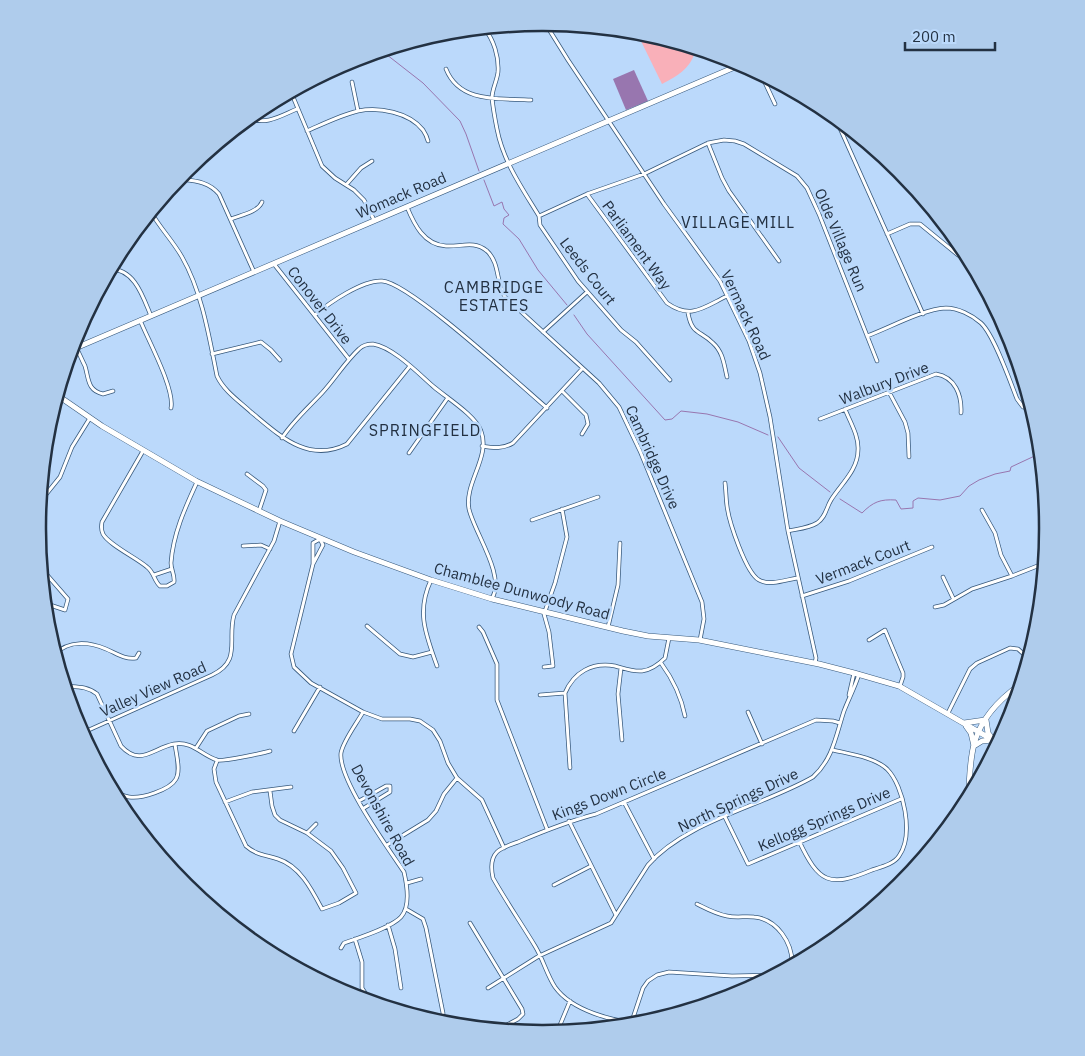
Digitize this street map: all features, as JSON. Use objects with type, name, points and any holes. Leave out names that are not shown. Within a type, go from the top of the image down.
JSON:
[{"type":"street","name":"Vermack Road","points":[[550,31],[644,174],[720,281],[749,341],[760,370],[770,417],[788,531],[816,663]]},
{"type":"street","points":[[488,34],[498,59],[498,72],[492,98]]},
{"type":"street","name":"Womack Road","points":[[81,345],[731,68]]},
{"type":"street","points":[[446,70],[453,82],[468,94],[492,98],[531,100]]},
{"type":"street","points":[[352,82],[358,111]]},
{"type":"street","points":[[766,84],[775,104]]},
{"type":"street","points":[[293,98],[322,166],[364,200],[374,220]]},
{"type":"street","name":"Leeds Court","points":[[492,98],[496,129],[508,163],[539,216],[540,225],[588,292],[621,330],[636,342],[670,380]]},
{"type":"street","points":[[259,121],[268,121],[297,108]]},
{"type":"street","points":[[307,131],[358,111],[379,110],[403,116],[424,130],[428,141]]},
{"type":"street","points":[[841,131],[923,314]]},
{"type":"street","name":"Olde Village Run","points":[[539,216],[587,194],[644,174],[708,143],[724,140],[744,144],[790,171],[803,181],[819,214],[877,361]]},
{"type":"street","points":[[708,143],[729,191],[779,261]]},
{"type":"street","points":[[346,186],[361,168],[372,161]]},
{"type":"street","points":[[188,180],[203,182],[214,188],[219,194],[254,272]]},
{"type":"street","name":"Parliament Way","points":[[587,194],[664,300],[674,308],[688,312]]},
{"type":"street","points":[[231,219],[257,208],[262,202]]},
{"type":"street","name":"Cambridge Drive","points":[[406,206],[420,231],[430,241],[445,246],[476,245],[486,250],[494,260],[499,285],[505,297],[599,383],[619,407],[636,443],[702,602],[704,619],[700,640]]},
{"type":"street","points":[[155,217],[183,257],[198,295],[217,376],[224,388],[290,443],[303,448],[318,450],[339,448],[347,444],[410,366]]},
{"type":"street","points":[[887,234],[910,224],[920,224],[958,256]]},
{"type":"street","name":"Conover Drive","points":[[274,264],[349,359]]},
{"type":"street","points":[[118,269],[129,276],[139,289],[150,316]]},
{"type":"street","points":[[315,315],[334,300],[352,290],[379,280],[388,281],[397,285],[430,308],[547,408]]},
{"type":"street","points":[[543,332],[588,292]]},
{"type":"street","points":[[727,296],[688,312],[692,327],[718,348],[724,360],[727,377]]},
{"type":"street","points":[[867,336],[923,314],[948,308],[964,312],[980,323],[992,341],[1020,404],[1024,407]]},
{"type":"street","points":[[140,320],[168,386],[172,402],[171,408]]},
{"type":"street","points":[[212,354],[261,342],[280,360]]},
{"type":"street","points":[[282,438],[291,424],[321,394],[360,348],[371,344],[386,350],[410,366],[477,423],[483,437],[477,472],[470,493],[469,506],[474,524],[494,572],[496,581],[492,599]]},
{"type":"street","points":[[78,354],[86,369],[87,381],[93,390],[103,394],[113,391]]},
{"type":"street","points":[[482,446],[495,448],[508,446],[513,443],[582,369]]},
{"type":"street","name":"Walbury Drive","points":[[820,419],[929,375],[936,374],[944,375],[956,388],[961,403],[961,413]]},
{"type":"street","points":[[562,391],[586,415],[588,424],[582,434]]},
{"type":"street","points":[[889,392],[905,422],[908,432],[909,457]]},
{"type":"street","points":[[410,453],[447,398]]},
{"type":"street","name":"Chamblee Dunwoody Road","points":[[63,399],[143,451],[198,482],[320,539],[431,580],[492,599],[648,636],[700,640],[816,663],[856,673],[899,686],[948,713]]},
{"type":"street","points":[[788,531],[814,525],[822,519],[856,462],[858,449],[856,437],[845,409]]},
{"type":"street","points":[[47,493],[60,477],[72,447],[90,418]]},
{"type":"street","points":[[143,451],[102,522],[101,530],[106,539],[146,566],[154,575],[158,585],[167,586],[174,582],[171,564],[178,525],[198,482]]},
{"type":"street","points":[[247,474],[266,490],[258,511]]},
{"type":"street","points":[[725,483],[730,520],[748,567],[754,577],[765,582],[797,578]]},
{"type":"street","points":[[532,520],[598,497]]},
{"type":"street","points":[[544,667],[553,666],[549,632],[544,620],[567,538],[562,509]]},
{"type":"street","points":[[982,510],[995,533],[1001,555],[1012,576]]},
{"type":"street","name":"Valley View Road","points":[[89,730],[218,673],[226,666],[232,653],[234,615],[270,549],[280,521]]},
{"type":"street","points":[[314,564],[313,543],[320,539],[324,545],[314,564],[291,654],[292,662],[299,672],[311,683],[363,712],[382,719],[410,719],[427,725],[436,735],[448,763],[457,778],[482,800],[504,848],[496,853],[493,860],[491,867],[493,878],[538,950],[539,956],[554,985],[570,1001],[602,1016],[615,1020]]},
{"type":"street","points":[[608,627],[618,585],[620,543]]},
{"type":"street","points":[[243,546],[261,545],[270,549]]},
{"type":"street","name":"Vermack Court","points":[[802,596],[848,581],[932,547]]},
{"type":"street","points":[[935,607],[944,605],[972,589],[1037,566]]},
{"type":"street","points":[[154,575],[172,569]]},
{"type":"street","points":[[49,577],[68,599],[65,610],[52,606]]},
{"type":"street","points":[[942,577],[954,598]]},
{"type":"street","points":[[431,580],[423,601],[422,613],[437,666]]},
{"type":"street","points":[[367,626],[400,654],[413,656],[432,652]]},
{"type":"street","points":[[479,627],[497,664],[499,705],[548,829]]},
{"type":"street","points":[[869,640],[885,630],[903,673],[899,686]]},
{"type":"street","points":[[570,768],[565,693],[572,680],[577,674],[586,669],[605,665],[641,671],[650,669],[661,663],[665,658],[669,638]]},
{"type":"street","points":[[61,648],[80,643],[98,646],[125,657],[136,658],[139,653]]},
{"type":"street","points":[[992,739],[948,713],[970,669],[977,663],[1010,648],[1018,649],[1023,654]]},
{"type":"street","points":[[661,663],[671,676],[685,716]]},
{"type":"street","points":[[621,668],[618,694],[622,740]]},
{"type":"street","name":"North Springs Drive","points":[[488,988],[539,956],[611,923],[642,873],[654,859],[678,840],[813,777],[825,765],[833,750],[856,673]]},
{"type":"street","points":[[72,686],[84,687],[97,694],[121,746],[134,756],[142,756],[175,744],[185,744],[196,748],[217,761],[270,751]]},
{"type":"street","points":[[294,731],[320,687]]},
{"type":"street","points":[[970,781],[974,746],[979,732],[1003,697],[1012,690]]},
{"type":"street","points":[[540,695],[565,693]]},
{"type":"street","name":"Devonshire Road","points":[[363,712],[342,752],[344,773],[359,801],[404,872],[407,883],[406,909]]},
{"type":"street","points":[[748,712],[762,744]]},
{"type":"street","points":[[196,748],[207,731],[239,716],[249,714]]},
{"type":"street","name":"Kings Down Circle","points":[[504,848],[568,821],[596,814],[816,720],[840,723]]},
{"type":"street","points":[[964,723],[986,720]]},
{"type":"street","points":[[986,720],[988,733],[993,738]]},
{"type":"street","points":[[964,723],[972,733],[974,746]]},
{"type":"street","points":[[974,746],[982,741],[991,741]]},
{"type":"street","points":[[123,794],[136,798],[162,790],[171,785],[176,780],[178,772],[175,744]]},
{"type":"street","points":[[799,841],[808,861],[818,874],[830,880],[847,880],[890,863],[901,854],[907,821],[898,788],[887,770],[876,762],[833,750]]},
{"type":"street","points":[[217,761],[214,769],[216,782],[246,846],[253,852],[281,860],[292,866],[304,878],[322,909],[339,903],[356,893],[343,868],[331,852],[307,833],[280,820],[275,815],[270,791]]},
{"type":"street","points":[[387,845],[428,820],[436,811],[444,794],[457,778]]},
{"type":"street","points":[[359,801],[386,786],[390,786],[390,792],[364,808]]},
{"type":"street","points":[[225,802],[252,792],[291,787]]},
{"type":"street","name":"Kellogg Springs Drive","points":[[725,817],[748,864],[901,799]]},
{"type":"street","points":[[624,802],[654,859]]},
{"type":"street","points":[[568,821],[617,915]]},
{"type":"street","points":[[307,833],[316,824]]},
{"type":"street","points":[[554,885],[591,866]]},
{"type":"street","points":[[407,883],[421,879]]},
{"type":"street","points":[[697,904],[726,916],[739,918],[753,916],[769,921],[781,932],[791,950],[792,958]]},
{"type":"street","points":[[341,948],[344,943],[388,926],[401,917],[406,909],[423,920],[443,1014]]},
{"type":"street","points":[[470,923],[520,1004],[523,1014],[508,1024]]},
{"type":"street","points":[[388,926],[396,949],[401,988]]},
{"type":"street","points":[[355,939],[362,962],[362,988],[364,991]]},
{"type":"street","points":[[634,1016],[643,988],[648,981],[657,975],[669,972],[732,976],[759,975]]},
{"type":"street","points":[[560,1024],[570,1001]]},
{"type":"shaded area","points":[[641,41],[694,55],[688,66],[679,74],[662,84]]},
{"type":"shaded area","points":[[634,70],[648,101],[626,110],[613,79]]},
{"type":"waterway","points":[[389,56],[423,83],[460,121],[479,171]]},
{"type":"waterway","points":[[484,180],[494,206],[502,202],[504,209],[509,215],[504,218],[503,224],[519,239],[538,270],[567,305]]},
{"type":"waterway","points":[[574,315],[587,334],[665,420],[672,419],[681,411],[707,414],[738,422],[768,435]]},
{"type":"waterway","points":[[778,437],[799,468],[830,492]]},
{"type":"waterway","points":[[840,499],[862,513],[873,504],[885,500],[896,500],[901,509],[913,508],[913,501],[918,498],[940,500],[960,496],[969,486],[979,480],[1010,471],[1011,467],[1034,456]]},
{"type":"district","name":"VILLAGE MILL","points":[[738,222]]},
{"type":"district","name":"CAMBRIDGE ESTATES","points":[[494,296]]},
{"type":"district","name":"SPRINGFIELD","points":[[425,430]]}]
